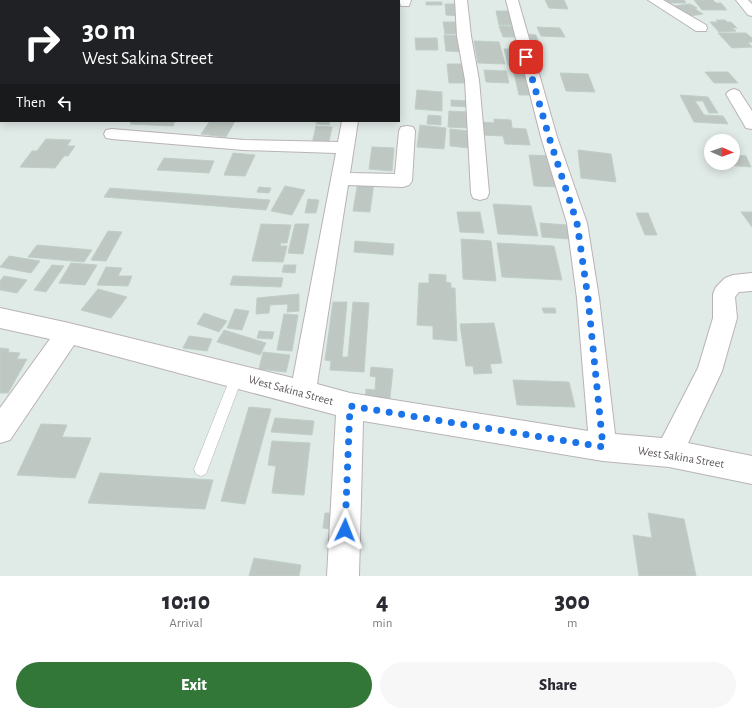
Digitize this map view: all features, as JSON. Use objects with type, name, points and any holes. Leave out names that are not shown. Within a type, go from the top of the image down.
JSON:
[{"type":"street","points":[[461,0],[464,36],[472,80],[480,193]]},
{"type":"street","points":[[512,0],[522,44],[549,137],[577,223],[588,298],[603,447]]},
{"type":"street","points":[[654,0],[701,28]]},
{"type":"street","points":[[742,0],[752,12]]},
{"type":"street","points":[[734,94],[752,124]]},
{"type":"street","points":[[303,393],[350,122]]},
{"type":"street","points":[[340,179],[403,181],[406,131]]},
{"type":"street","points":[[112,134],[244,145],[346,148]]},
{"type":"street","points":[[669,453],[710,371],[725,318],[724,294],[732,284],[752,282]]},
{"type":"street","name":"West Sakina Street","points":[[0,318],[69,333],[350,406],[603,447],[669,453],[752,470]]},
{"type":"street","points":[[0,430],[69,333]]},
{"type":"street","points":[[343,576],[350,406]]},
{"type":"lane","points":[[201,469],[237,376]]},
{"type":"building","points":[[545,0],[564,0],[568,9],[549,8]]},
{"type":"building","points":[[665,0],[684,0],[686,3],[667,3]]},
{"type":"building","points":[[694,0],[713,0],[716,3],[721,3],[727,10],[702,10]]},
{"type":"building","points":[[426,2],[442,2],[442,5],[426,5]]},
{"type":"building","points":[[445,4],[458,4],[460,16],[446,15]]},
{"type":"building","points":[[690,4],[703,14],[689,16],[674,6]]},
{"type":"building","points":[[496,11],[512,11],[515,25],[499,25]]},
{"type":"building","points":[[716,20],[731,22],[737,28],[732,28],[736,31],[719,32],[710,22],[718,22]]},
{"type":"building","points":[[443,22],[458,22],[460,34],[445,34]]},
{"type":"building","points":[[499,26],[514,26],[518,37],[503,37]]},
{"type":"building","points":[[537,27],[560,28],[565,37],[541,36]]},
{"type":"building","points":[[718,33],[746,33],[752,38],[752,42],[748,42],[752,47],[732,48]]},
{"type":"building","points":[[529,34],[536,35],[538,41],[531,41]]},
{"type":"building","points":[[444,35],[461,36],[464,52],[446,51]]},
{"type":"building","points":[[415,38],[437,38],[438,50],[416,50]]},
{"type":"building","points":[[474,41],[499,42],[505,64],[478,63]]},
{"type":"building","points":[[504,49],[521,49],[527,65],[508,65]]},
{"type":"building","points":[[447,64],[463,64],[466,83],[449,83]]},
{"type":"building","points":[[484,70],[506,71],[509,83],[486,82]]},
{"type":"building","points":[[705,72],[728,72],[738,83],[714,83]]},
{"type":"building","points":[[514,73],[529,74],[535,95],[519,95]]},
{"type":"building","points":[[560,73],[588,74],[595,92],[566,91]]},
{"type":"building","points":[[417,90],[442,92],[442,111],[415,109]]},
{"type":"building","points":[[680,95],[708,97],[718,113],[709,113],[703,101],[695,101],[704,115],[723,116],[728,124],[694,122]]},
{"type":"building","points":[[451,100],[469,101],[469,107],[451,106]]},
{"type":"building","points":[[449,111],[469,112],[470,128],[448,127]]},
{"type":"building","points":[[428,115],[441,116],[441,125],[427,124]]},
{"type":"building","points":[[494,119],[511,120],[512,128],[526,129],[530,145],[505,144],[503,136],[483,135],[482,122],[494,123]]},
{"type":"building","points":[[131,122],[175,122],[173,126],[130,124]]},
{"type":"building","points":[[209,122],[234,122],[226,137],[201,134]]},
{"type":"building","points":[[317,122],[330,122],[329,125],[316,124]]},
{"type":"building","points":[[420,125],[446,128],[444,149],[417,147]]},
{"type":"building","points":[[316,126],[332,127],[329,142],[320,145],[312,144]]},
{"type":"building","points":[[450,129],[469,131],[469,148],[450,146]]},
{"type":"building","points":[[46,139],[71,140],[67,146],[75,146],[68,156],[64,156],[55,168],[20,167],[32,151],[37,151]]},
{"type":"building","points":[[372,147],[394,148],[392,171],[369,169]]},
{"type":"building","points":[[578,150],[611,154],[616,182],[581,178]]},
{"type":"building","points":[[233,153],[255,155],[245,176],[224,175]]},
{"type":"building","points":[[529,155],[553,156],[560,187],[534,186]]},
{"type":"building","points":[[740,156],[746,156],[751,167],[740,166]]},
{"type":"building","points":[[164,158],[214,161],[209,173],[157,170]]},
{"type":"building","points":[[358,181],[374,182],[370,212],[353,211]]},
{"type":"building","points":[[285,186],[305,190],[292,215],[271,211]]},
{"type":"building","points":[[259,187],[271,188],[269,193],[257,192]]},
{"type":"building","points":[[110,188],[270,200],[266,210],[104,197]]},
{"type":"building","points":[[308,199],[319,200],[316,213],[305,213]]},
{"type":"building","points":[[493,204],[531,206],[538,236],[498,234]]},
{"type":"building","points":[[457,212],[480,212],[484,233],[460,232]]},
{"type":"building","points":[[741,212],[752,212],[752,227]]},
{"type":"building","points":[[636,213],[648,213],[657,235],[645,235]]},
{"type":"building","points":[[540,223],[567,225],[570,239],[542,237]]},
{"type":"building","points":[[261,224],[291,225],[287,243],[281,243],[280,246],[287,246],[283,262],[252,261]]},
{"type":"building","points":[[295,224],[309,224],[303,254],[288,253]]},
{"type":"building","points":[[108,231],[122,232],[106,261],[91,260]]},
{"type":"building","points":[[461,239],[491,241],[496,281],[463,279]]},
{"type":"building","points":[[355,241],[394,244],[393,255],[354,252]]},
{"type":"building","points":[[497,243],[554,246],[562,280],[502,277]]},
{"type":"building","points":[[37,245],[92,250],[84,262],[28,257]]},
{"type":"building","points":[[9,256],[40,261],[31,273],[0,267]]},
{"type":"building","points":[[71,263],[97,265],[85,285],[59,283]]},
{"type":"building","points":[[52,265],[64,266],[46,292],[34,290]]},
{"type":"building","points":[[284,265],[296,265],[295,273],[282,272]]},
{"type":"building","points":[[106,267],[122,268],[118,276],[132,276],[128,286],[97,285]]},
{"type":"building","points":[[429,274],[446,275],[446,282],[451,283],[451,288],[455,288],[457,341],[433,339],[433,326],[417,325],[419,283],[429,283]]},
{"type":"building","points":[[4,276],[27,280],[17,293],[0,290],[0,281]]},
{"type":"building","points":[[233,276],[283,278],[281,287],[230,285]]},
{"type":"building","points":[[98,289],[127,297],[111,318],[81,310]]},
{"type":"building","points":[[299,294],[299,311],[287,312],[288,304],[270,305],[269,313],[256,314],[257,298]]},
{"type":"building","points":[[333,302],[347,302],[342,357],[348,357],[353,302],[369,303],[364,372],[330,370],[331,361],[325,360]]},
{"type":"building","points":[[542,308],[555,308],[556,313],[544,313]]},
{"type":"building","points":[[235,309],[249,311],[242,330],[227,328]]},
{"type":"building","points":[[204,313],[227,321],[219,332],[197,324]]},
{"type":"building","points":[[284,314],[298,315],[292,351],[277,350]]},
{"type":"building","points":[[494,323],[502,363],[490,364],[492,373],[474,374],[473,366],[466,366],[460,324]]},
{"type":"building","points":[[224,330],[266,343],[260,355],[217,342]]},
{"type":"building","points":[[259,331],[274,332],[272,339],[257,338]]},
{"type":"building","points":[[189,336],[212,339],[207,351],[183,348]]},
{"type":"building","points":[[0,348],[9,349],[8,352],[20,353],[17,359],[27,359],[8,393],[0,393]]},
{"type":"building","points":[[263,352],[290,355],[286,372],[259,369]]},
{"type":"building","points":[[371,367],[393,369],[389,407],[365,405],[366,389],[375,390],[376,377],[370,376]]},
{"type":"building","points":[[513,380],[569,382],[575,407],[517,405]]},
{"type":"building","points":[[249,407],[271,409],[245,504],[221,501]]},
{"type":"building","points":[[275,418],[314,421],[312,435],[271,432]]},
{"type":"building","points":[[41,424],[67,425],[62,437],[91,438],[75,478],[17,475]]},
{"type":"building","points":[[272,441],[310,443],[304,495],[272,493],[276,466],[268,465]]},
{"type":"building","points":[[100,473],[213,480],[205,509],[88,503]]},
{"type":"building","points":[[325,513],[332,513],[329,529],[323,528]]},
{"type":"building","points":[[648,513],[684,519],[696,576],[639,576],[633,535],[652,538]]},
{"type":"building","points":[[254,558],[301,565],[299,576],[249,576]]},
{"type":"route","points":[[345,530],[350,406],[603,447],[588,298],[577,223],[549,137],[526,57]]}]
